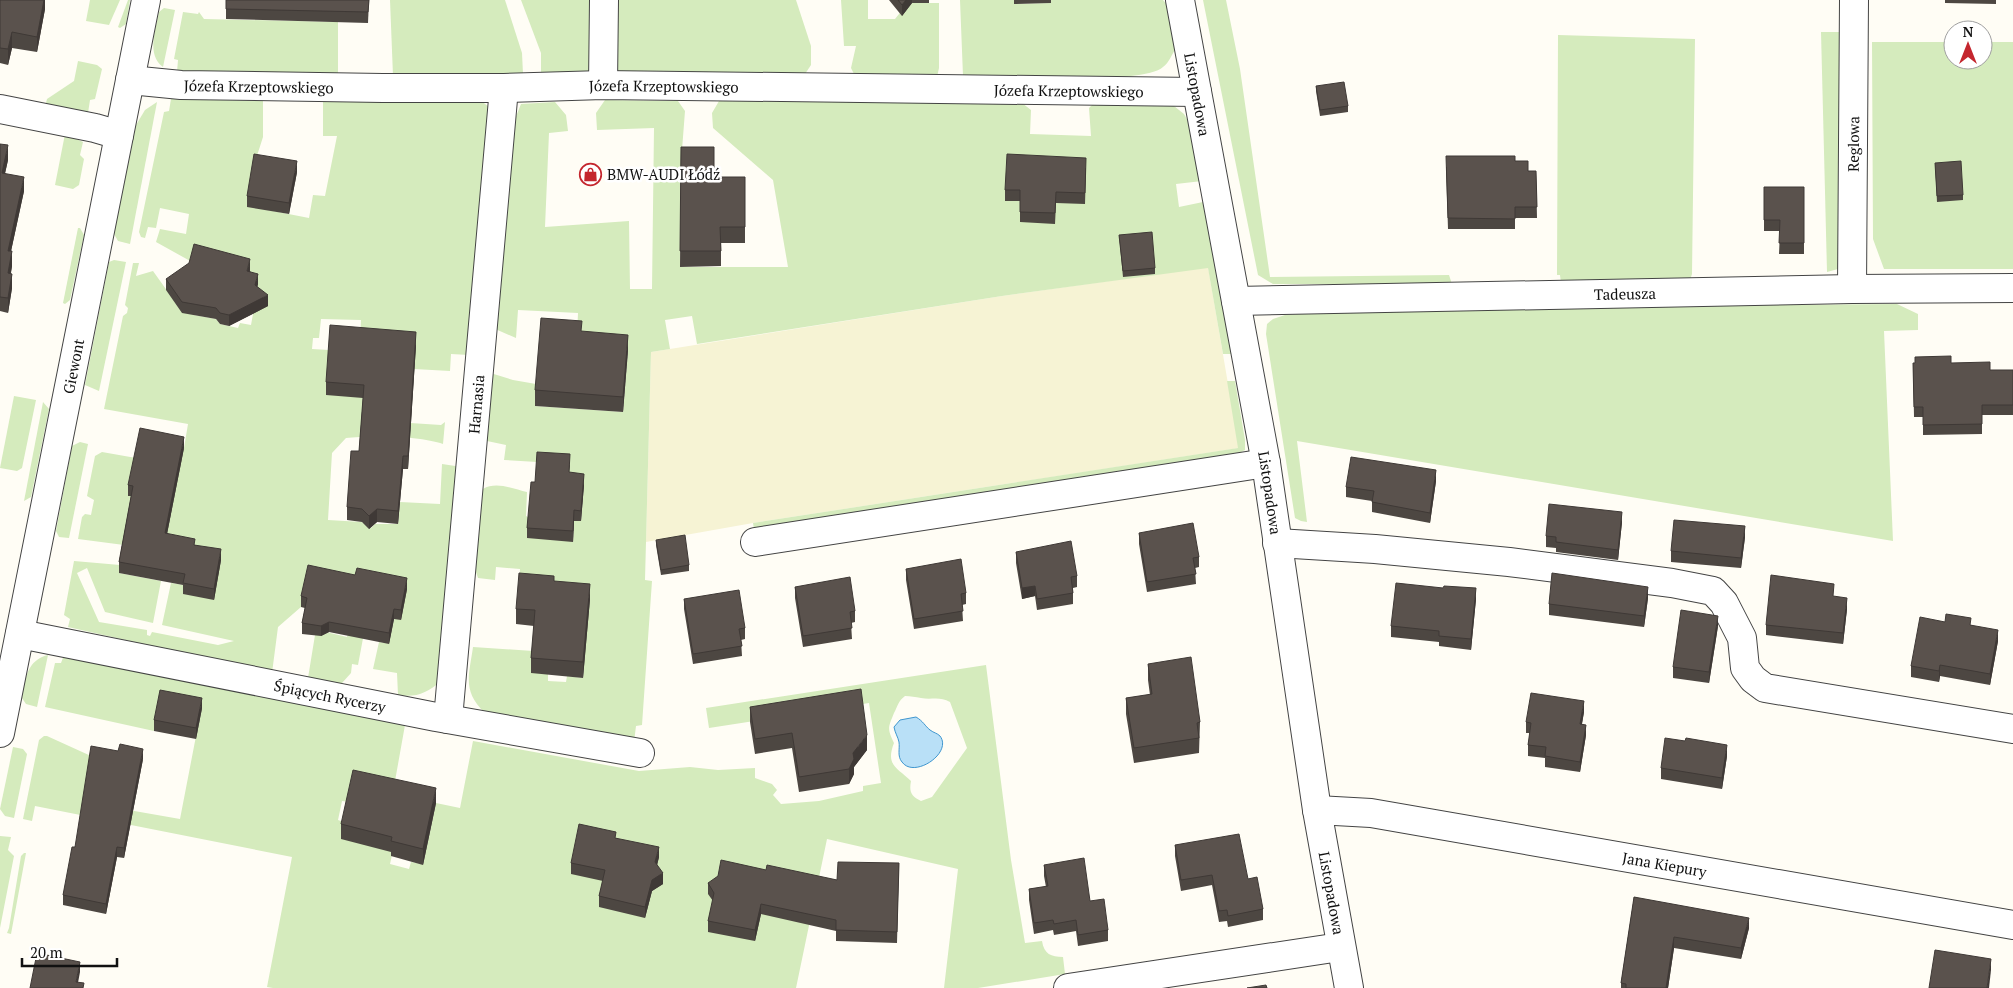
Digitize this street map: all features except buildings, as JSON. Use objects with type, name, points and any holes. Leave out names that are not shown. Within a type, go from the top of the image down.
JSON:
[{"type":"street","name":"Giewont","points":[[0,733],[7,667],[20,634],[146,0]]},
{"type":"street","points":[[603,85],[604,0]]},
{"type":"street","name":"Listopadowa","points":[[1180,0],[1266,463],[1317,810],[1340,947],[1349,988]]},
{"type":"street","name":"Reglowa","points":[[1852,289],[1854,0]]},
{"type":"street","name":"Józefa Krzeptowskiego","points":[[130,80],[190,85],[504,88],[603,85],[1196,92]]},
{"type":"street","name":"Harnasia","points":[[448,720],[504,88]]},
{"type":"street","points":[[0,109],[95,128],[119,135]]},
{"type":"street","name":"Tadeusza","points":[[1236,301],[1852,289],[2013,288]]},
{"type":"street","points":[[755,542],[1266,463]]},
{"type":"street","points":[[1277,543],[1375,549],[1509,562],[1672,583],[1713,591],[1724,603],[1742,638],[1745,668],[1753,679],[1765,688],[2013,729]]},
{"type":"street","name":"Śpiących Rycerzy","points":[[20,634],[448,720],[640,753]]},
{"type":"street","name":"Jana Kiepury","points":[[1317,810],[1371,813],[2013,925]]},
{"type":"street","points":[[1068,988],[1340,947]]},
{"type":"shaded area","points":[[1208,267],[1239,448],[753,523],[646,542],[651,352],[1002,296]]},
{"type":"green space","points":[[90,0],[120,0],[109,25],[86,21]]},
{"type":"green space","points":[[128,0],[130,0],[126,24],[120,28],[118,27]]},
{"type":"green space","points":[[390,0],[505,0],[522,53],[523,74],[393,76]]},
{"type":"green space","points":[[521,0],[599,0],[600,56],[587,75],[541,76],[541,53]]},
{"type":"green space","points":[[615,0],[796,0],[811,46],[811,65],[805,74],[618,72]]},
{"type":"green space","points":[[841,0],[868,0],[868,19],[895,19],[903,9],[907,9],[912,3],[939,3],[939,68],[937,77],[855,76],[851,68],[856,46],[844,46]]},
{"type":"green space","points":[[960,0],[1014,0],[1015,4],[1051,3],[1051,0],[1163,0],[1168,6],[1176,48],[1169,61],[1163,67],[1150,73],[1128,76],[1068,79],[963,76]]},
{"type":"green space","points":[[1203,0],[1226,0],[1240,69],[1270,277],[1449,275],[1452,284],[1273,284],[1258,275]]},
{"type":"green space","points":[[164,8],[175,10],[163,67],[158,62],[153,49],[154,33],[159,12]]},
{"type":"green space","points":[[183,12],[198,14],[199,12],[204,19],[338,22],[338,75],[177,72],[178,60],[174,59]]},
{"type":"green space","points":[[1821,32],[1848,32],[1845,252],[1838,269],[1827,272]]},
{"type":"green space","points":[[1558,35],[1695,39],[1692,274],[1689,283],[1561,283],[1560,275],[1557,275]]},
{"type":"green space","points":[[1872,42],[1943,42],[1943,70],[1993,70],[1993,42],[2013,42],[2013,269],[1884,269],[1873,239]]},
{"type":"green space","points":[[78,61],[97,65],[102,69],[95,99],[90,100],[88,113],[45,107],[47,99],[74,81]]},
{"type":"green space","points":[[476,97],[493,110],[469,355],[451,354],[450,371],[414,369],[360,340],[361,320],[321,319],[319,338],[313,338],[312,349],[329,350],[396,400],[395,422],[441,425],[445,422],[443,444],[422,439],[395,437],[346,438],[332,453],[328,520],[362,522],[371,528],[375,524],[398,524],[400,502],[440,504],[442,464],[462,467],[441,681],[421,694],[410,696],[398,695],[397,673],[373,669],[379,642],[385,643],[389,640],[394,619],[301,607],[278,627],[272,673],[68,627],[70,619],[64,615],[74,561],[120,565],[119,573],[161,581],[153,623],[105,612],[87,568],[77,573],[99,622],[147,630],[147,635],[150,636],[152,632],[218,645],[234,641],[162,625],[171,583],[184,585],[214,600],[124,545],[78,539],[82,517],[85,514],[91,515],[94,500],[87,496],[95,456],[102,452],[136,458],[184,448],[188,424],[104,409],[123,316],[127,313],[128,308],[125,305],[133,263],[139,263],[136,276],[153,271],[183,313],[193,307],[194,315],[216,319],[220,324],[238,328],[240,323],[251,325],[253,314],[247,281],[250,270],[192,262],[156,242],[160,229],[186,234],[189,214],[160,208],[156,228],[148,227],[145,238],[141,237],[139,232],[164,112],[169,111],[171,99],[263,101],[263,137],[254,165],[247,206],[309,218],[313,195],[325,196],[337,136],[323,136],[323,101]]},
{"type":"green space","points":[[605,100],[678,101],[685,111],[681,163],[680,267],[788,267],[773,180],[713,128],[712,113],[719,101],[1022,103],[1031,110],[1030,134],[1091,136],[1089,108],[1093,104],[1159,102],[1174,106],[1184,114],[1192,128],[1202,181],[1176,184],[1179,207],[1203,202],[1210,213],[1234,354],[1223,354],[1208,268],[1002,296],[697,344],[692,316],[665,320],[670,349],[651,352],[645,580],[652,581],[642,725],[636,726],[634,742],[485,713],[470,690],[469,675],[473,647],[533,651],[548,674],[548,681],[566,682],[567,676],[583,678],[589,599],[519,589],[520,569],[496,567],[495,580],[478,578],[475,569],[483,489],[499,486],[527,492],[526,516],[573,542],[574,521],[581,521],[584,485],[537,462],[504,460],[506,445],[487,441],[484,468],[478,473],[484,371],[513,380],[536,384],[535,406],[623,412],[628,350],[577,336],[578,313],[518,310],[516,338],[493,328],[513,124],[521,104],[555,102],[566,115],[568,131],[549,133],[545,227],[629,221],[630,289],[652,289],[654,128],[597,130],[596,113]]},
{"type":"green space","points":[[157,102],[130,244],[118,241],[114,234],[136,125],[145,110]]},
{"type":"green space","points":[[65,134],[83,142],[80,155],[84,159],[79,185],[73,189],[55,185]]},
{"type":"green space","points":[[78,228],[80,228],[84,235],[70,300],[65,304],[63,303]]},
{"type":"green space","points":[[114,260],[126,262],[99,391],[85,385],[109,262]]},
{"type":"green space","points":[[1897,304],[1918,314],[1918,330],[1884,331],[1893,541],[1297,441],[1307,522],[1295,518],[1266,334],[1267,324],[1273,319],[1285,315],[1371,308]]},
{"type":"green space","points":[[1227,381],[1235,381],[1245,440],[1245,450],[1237,454],[754,529],[753,523],[1238,448]]},
{"type":"green space","points":[[14,396],[36,400],[22,468],[17,471],[0,468]]},
{"type":"green space","points":[[43,402],[49,409],[31,497],[24,501]]},
{"type":"green space","points":[[80,442],[88,444],[69,538],[59,537],[56,531],[72,446]]},
{"type":"green space","points":[[349,629],[364,633],[358,665],[352,664],[351,673],[342,683],[319,686],[308,678],[315,635],[326,632],[347,637]]},
{"type":"green space","points":[[48,655],[37,707],[26,704],[22,698],[28,671],[36,661]]},
{"type":"green space","points":[[64,655],[405,725],[395,781],[349,802],[342,801],[338,820],[395,841],[390,864],[409,869],[411,862],[423,864],[436,803],[460,808],[473,741],[639,771],[690,767],[718,770],[755,768],[755,778],[772,784],[777,790],[773,795],[781,804],[819,801],[863,791],[863,786],[881,783],[869,703],[709,728],[706,708],[986,665],[1011,860],[1025,943],[1042,941],[1046,952],[1063,957],[1065,974],[978,988],[944,988],[958,869],[827,839],[796,988],[267,987],[292,857],[35,806],[32,821],[23,819],[39,740],[47,736],[91,756],[83,802],[180,819],[202,705],[161,697],[154,731],[45,707],[55,663],[61,663]],"holes":[[[905,696],[939,699],[950,702],[967,748],[932,797],[921,801],[913,795],[910,788],[911,781],[894,766],[891,757],[894,743],[889,731],[890,725],[899,702]]]},
{"type":"green space","points":[[13,747],[23,749],[27,754],[14,818],[5,816],[0,809]]},
{"type":"green space","points":[[0,836],[11,837],[8,850],[14,856],[0,928]]},
{"type":"green space","points":[[26,853],[11,934],[7,933],[21,856]]},
{"type":"water","points":[[916,717],[930,730],[940,736],[943,743],[937,756],[923,766],[915,768],[908,766],[900,760],[899,742],[894,727],[900,720]]},
{"type":"place","name":"BMW-AUDI Łódź","points":[[591,174]]}]
